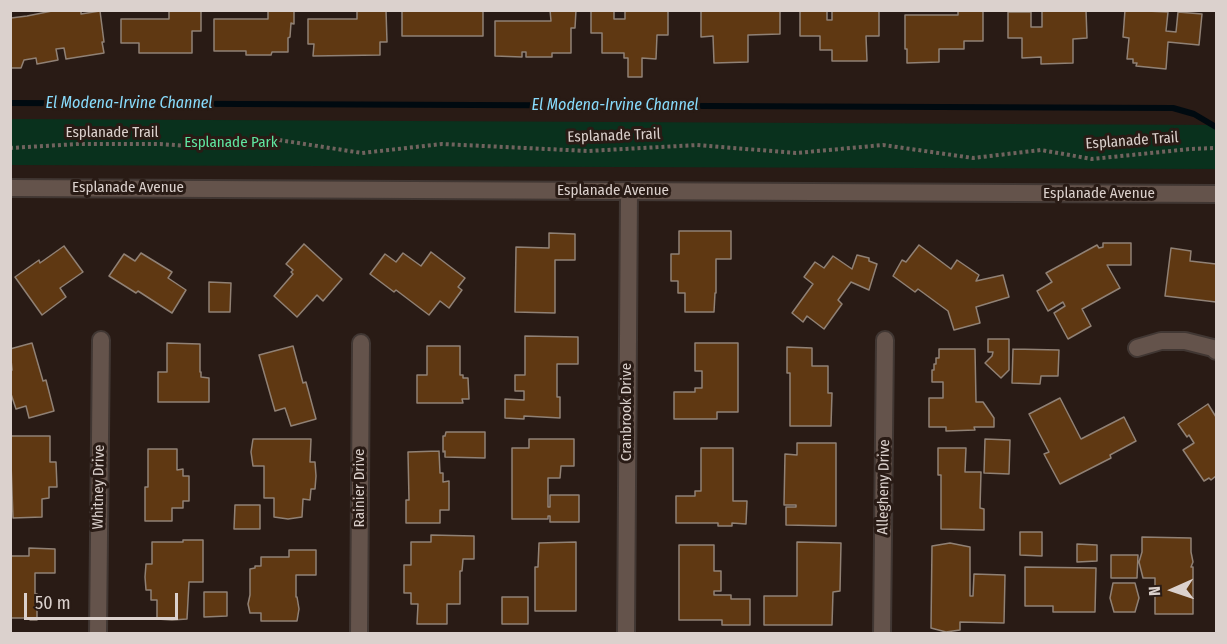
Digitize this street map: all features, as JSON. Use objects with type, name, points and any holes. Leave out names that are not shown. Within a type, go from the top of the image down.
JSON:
[{"type":"street","name":"Esplanade Avenue","points":[[10,188],[1216,194]]},
{"type":"street","name":"Cranbrook Drive","points":[[626,633],[629,191]]},
{"type":"street","name":"Whitney Drive","points":[[98,633],[101,340]]},
{"type":"street","name":"Allegheny Drive","points":[[882,633],[885,340]]},
{"type":"street","points":[[1137,348],[1161,340],[1185,341],[1213,348],[1216,351]]},
{"type":"street","name":"Rainier Drive","points":[[359,633],[361,343]]},
{"type":"path","name":"Esplanade Trail","points":[[10,148],[78,144],[160,144],[216,148],[279,141],[362,153],[442,144],[588,151],[698,145],[796,153],[883,145],[973,158],[1041,150],[1092,159],[1216,148]]},
{"type":"green space","name":"Esplanade Park","points":[[11,119],[1216,125],[1216,169],[11,165]]},
{"type":"building","points":[[57,10],[81,10],[81,14],[100,11],[104,53],[66,59],[64,48],[56,49],[58,60],[37,64],[36,58],[24,60],[21,68],[10,68],[10,17]]},
{"type":"building","points":[[169,10],[201,10],[201,31],[192,31],[192,53],[139,53],[139,43],[121,43],[121,19],[169,19]]},
{"type":"building","points":[[268,10],[294,10],[294,24],[291,23],[288,38],[288,52],[246,55],[246,51],[214,51],[214,19],[268,19]]},
{"type":"building","points":[[357,10],[386,10],[387,42],[380,42],[380,55],[313,56],[314,44],[308,44],[308,19],[357,19]]},
{"type":"building","points":[[402,10],[483,10],[483,36],[402,36]]},
{"type":"building","points":[[550,10],[576,10],[575,28],[571,28],[571,53],[552,53],[552,57],[526,57],[526,52],[522,52],[522,57],[495,56],[495,21],[551,21]]},
{"type":"building","points":[[591,10],[614,10],[614,19],[625,19],[625,10],[668,10],[668,35],[657,35],[656,59],[642,58],[642,77],[628,77],[628,58],[624,58],[624,53],[602,53],[602,33],[591,33]]},
{"type":"building","points":[[701,10],[780,10],[780,34],[748,35],[748,62],[714,63],[713,36],[701,37]]},
{"type":"building","points":[[800,10],[827,10],[827,20],[832,20],[832,10],[879,10],[879,36],[866,36],[867,61],[832,61],[832,50],[820,50],[820,36],[800,36]]},
{"type":"building","points":[[958,10],[983,10],[983,41],[964,41],[964,49],[939,49],[939,62],[907,63],[905,15],[958,15]]},
{"type":"building","points":[[1042,10],[1086,10],[1087,38],[1073,39],[1073,63],[1041,64],[1041,57],[1022,58],[1022,38],[1008,38],[1008,12],[1031,12],[1031,27],[1042,27]]},
{"type":"building","points":[[1125,10],[1168,12],[1166,31],[1176,32],[1178,12],[1202,14],[1199,45],[1168,42],[1166,69],[1136,66],[1137,63],[1133,63],[1133,59],[1127,59],[1129,38],[1123,37]]},
{"type":"building","points":[[679,231],[731,231],[731,259],[716,259],[714,312],[685,312],[685,293],[678,293],[678,281],[671,281],[671,254],[679,254]]},
{"type":"building","points":[[549,233],[575,234],[575,260],[555,260],[555,313],[515,312],[516,247],[549,248]]},
{"type":"building","points":[[1103,243],[1131,243],[1131,265],[1107,265],[1120,288],[1082,309],[1091,326],[1068,339],[1054,313],[1065,306],[1063,302],[1048,311],[1037,291],[1052,282],[1046,273],[1097,245],[1099,248],[1103,247]]},
{"type":"building","points":[[304,244],[342,279],[323,301],[317,295],[297,317],[274,296],[293,274],[291,272],[293,270],[286,264]]},
{"type":"building","points":[[919,245],[951,269],[957,260],[979,275],[976,281],[1003,275],[1009,297],[976,307],[980,323],[954,330],[948,311],[918,289],[915,292],[893,276],[902,260],[906,262]]},
{"type":"building","points":[[64,246],[83,272],[60,288],[66,297],[42,315],[15,277]]},
{"type":"building","points":[[1171,248],[1191,251],[1190,261],[1216,264],[1216,302],[1165,296]]},
{"type":"building","points":[[431,252],[465,278],[458,287],[462,290],[449,308],[440,301],[429,315],[370,274],[385,254],[396,262],[403,253],[421,266]]},
{"type":"building","points":[[141,253],[172,272],[168,278],[186,290],[172,313],[109,276],[124,254],[135,261]]},
{"type":"building","points":[[857,255],[869,258],[869,261],[877,264],[869,290],[851,282],[838,300],[842,304],[824,329],[807,316],[803,322],[792,313],[813,284],[804,277],[815,262],[824,268],[833,256],[852,269]]},
{"type":"building","points":[[209,282],[231,283],[230,312],[209,312]]},
{"type":"building","points":[[525,336],[578,337],[578,364],[557,364],[557,397],[560,397],[560,418],[524,416],[524,419],[505,418],[505,399],[524,400],[524,391],[515,391],[515,375],[525,375]]},
{"type":"building","points":[[988,339],[1009,339],[1009,370],[1001,378],[985,363],[993,352],[988,352]]},
{"type":"building","points":[[32,343],[43,381],[46,380],[54,411],[29,418],[26,406],[16,409],[10,391],[10,371],[12,370],[10,349]]},
{"type":"building","points":[[167,343],[200,344],[200,372],[201,377],[209,378],[209,402],[158,402],[158,372],[167,372]]},
{"type":"building","points":[[695,343],[738,343],[738,412],[717,412],[717,419],[674,419],[674,392],[695,392],[695,388],[702,388],[702,371],[695,371]]},
{"type":"building","points":[[293,346],[316,419],[291,426],[285,408],[275,411],[259,355]]},
{"type":"building","points":[[427,346],[460,346],[460,375],[468,378],[469,399],[462,399],[463,403],[417,403],[417,375],[427,375]]},
{"type":"building","points":[[787,347],[812,348],[812,366],[828,366],[828,393],[832,393],[831,426],[790,426],[790,373],[787,373]]},
{"type":"building","points":[[939,349],[975,349],[976,402],[983,402],[994,418],[994,427],[946,431],[946,427],[929,427],[929,398],[943,398],[943,382],[932,382],[932,370],[936,364],[936,358],[939,358]]},
{"type":"building","points":[[1013,349],[1059,350],[1058,376],[1041,376],[1040,384],[1012,383]]},
{"type":"building","points":[[1060,398],[1081,439],[1124,417],[1136,441],[1110,455],[1111,458],[1060,484],[1044,454],[1049,452],[1029,414]]},
{"type":"building","points":[[1208,404],[1216,417],[1216,476],[1204,481],[1183,450],[1194,443],[1178,424]]},
{"type":"building","points":[[446,432],[485,432],[485,458],[445,457],[443,436]]},
{"type":"building","points":[[10,436],[50,436],[50,462],[56,462],[57,487],[49,487],[49,498],[42,499],[42,517],[13,518]]},
{"type":"building","points":[[253,439],[311,439],[310,462],[315,462],[315,489],[311,489],[310,500],[303,499],[302,517],[288,519],[274,517],[274,498],[264,498],[264,466],[253,466],[251,452]]},
{"type":"building","points":[[529,439],[574,439],[574,466],[561,466],[560,478],[548,478],[548,507],[550,507],[550,495],[579,495],[579,522],[550,522],[550,516],[548,519],[512,519],[512,448],[529,448]]},
{"type":"building","points":[[985,439],[1010,440],[1009,474],[984,473]]},
{"type":"building","points":[[797,443],[836,443],[836,526],[786,525],[786,507],[796,507],[796,505],[784,505],[785,454],[797,455]]},
{"type":"building","points":[[701,448],[733,448],[733,501],[747,501],[746,524],[732,523],[732,526],[718,526],[718,523],[676,523],[676,496],[695,496],[695,491],[701,491]]},
{"type":"building","points":[[938,448],[966,448],[965,472],[981,472],[980,508],[984,509],[984,530],[941,529],[941,475],[938,475]]},
{"type":"building","points":[[148,449],[177,449],[177,470],[183,469],[183,476],[189,476],[189,501],[183,501],[183,508],[172,508],[172,521],[145,521]]},
{"type":"building","points":[[439,451],[440,473],[443,473],[443,482],[449,481],[449,510],[440,510],[440,523],[406,523],[406,500],[409,500],[408,452]]},
{"type":"building","points":[[235,505],[260,505],[260,529],[234,529]]},
{"type":"building","points":[[1020,532],[1042,532],[1042,556],[1020,555]]},
{"type":"building","points":[[431,535],[474,536],[474,559],[463,559],[462,571],[460,571],[460,604],[447,604],[447,624],[417,624],[418,604],[411,604],[411,593],[404,593],[404,565],[411,565],[411,542],[431,542]]},
{"type":"building","points":[[1142,537],[1191,538],[1193,614],[1155,614],[1155,578],[1143,578],[1139,562]]},
{"type":"building","points":[[183,540],[203,540],[203,582],[189,582],[187,619],[157,619],[157,600],[151,600],[151,590],[146,590],[145,577],[146,564],[152,564],[152,542],[183,542]]},
{"type":"building","points":[[576,542],[576,611],[535,611],[535,567],[538,567],[539,543]]},
{"type":"building","points":[[797,542],[841,543],[840,591],[833,592],[832,625],[764,625],[764,596],[797,596]]},
{"type":"building","points":[[950,543],[970,547],[970,596],[973,596],[974,574],[1005,575],[1004,623],[960,622],[960,630],[946,632],[931,628],[932,546]]},
{"type":"building","points":[[1077,544],[1097,545],[1097,561],[1077,562]]},
{"type":"building","points":[[679,545],[714,545],[714,571],[721,571],[721,591],[714,591],[714,595],[731,595],[731,599],[750,599],[750,625],[722,625],[722,620],[679,620]]},
{"type":"building","points":[[29,548],[55,549],[55,573],[35,573],[37,620],[10,618],[10,556],[29,556]]},
{"type":"building","points":[[289,550],[316,550],[316,575],[296,575],[296,597],[299,609],[297,621],[261,621],[261,613],[250,613],[248,604],[250,569],[261,566],[261,557],[289,557]]},
{"type":"building","points":[[1111,555],[1138,555],[1137,578],[1111,578]]},
{"type":"building","points":[[1025,567],[1096,568],[1095,612],[1053,612],[1053,606],[1025,606]]},
{"type":"building","points":[[1113,583],[1135,583],[1139,598],[1135,612],[1114,612],[1110,598]]},
{"type":"building","points":[[204,592],[227,592],[227,616],[204,617]]},
{"type":"building","points":[[502,597],[528,597],[528,624],[502,624]]},
{"type":"waterway","name":"El Modena-Irvine Channel","points":[[10,103],[1173,108],[1194,114],[1216,127]]}]
